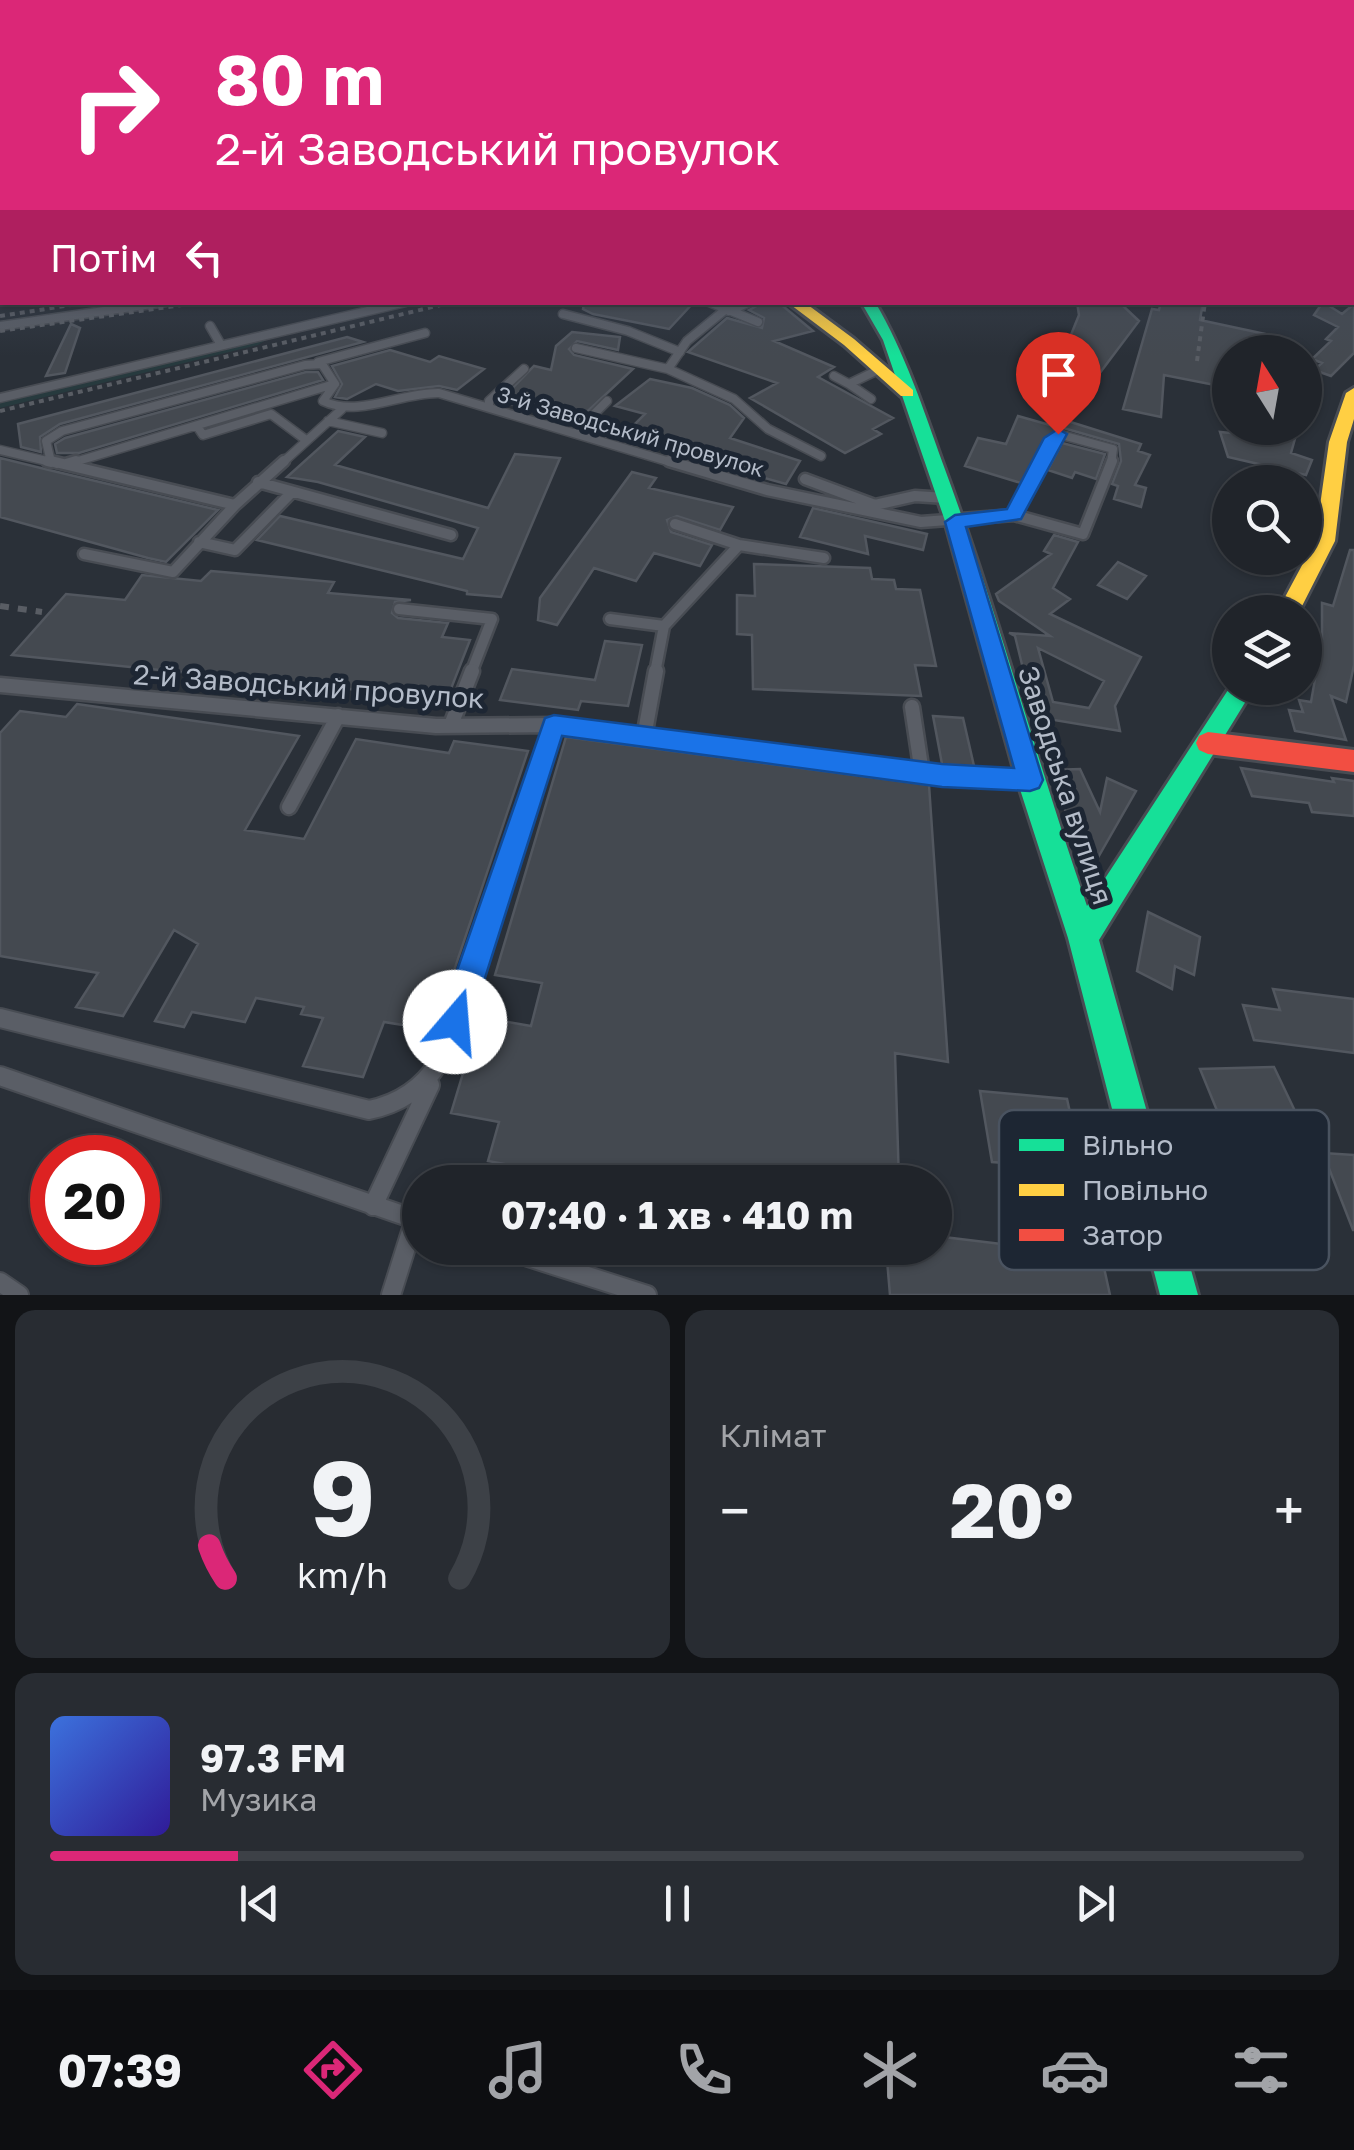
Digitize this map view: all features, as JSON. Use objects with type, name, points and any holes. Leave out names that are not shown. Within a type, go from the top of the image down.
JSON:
[{"type":"main road","points":[[798,305],[849,342],[914,399]]},
{"type":"main road","name":"Заводська вулиця","points":[[870,305],[890,340],[914,399],[955,522],[1030,780],[1083,938],[1129,1110]]},
{"type":"main road","points":[[849,342],[872,349],[890,340]]},
{"type":"main road","points":[[1298,595],[1317,565],[1328,528],[1340,428],[1354,393]]},
{"type":"main road","points":[[1083,938],[1231,705]]},
{"type":"main road","points":[[1208,742],[1354,761]]},
{"type":"main road","name":"Заводська вулиця","points":[[1172,1270],[1179,1295]]},
{"type":"lane","points":[[0,326],[145,305]]},
{"type":"lane","points":[[0,398],[393,305]]},
{"type":"lane","points":[[716,305],[758,322]]},
{"type":"lane","points":[[668,369],[686,341],[727,310],[741,305]]},
{"type":"lane","points":[[563,314],[628,331],[680,352]]},
{"type":"lane","points":[[210,326],[221,345]]},
{"type":"lane","points":[[56,464],[46,441],[62,431],[425,333]]},
{"type":"lane","points":[[576,348],[668,369],[734,400],[768,430],[821,456]]},
{"type":"lane","points":[[316,362],[322,364],[335,384]]},
{"type":"lane","points":[[489,408],[489,400],[524,368]]},
{"type":"lane","points":[[849,384],[880,369]]},
{"type":"lane","points":[[834,376],[871,399]]},
{"type":"lane","points":[[84,554],[173,572],[235,504],[342,409],[323,401],[324,394],[335,384]]},
{"type":"lane","points":[[56,464],[335,384]]},
{"type":"lane","name":"3-й Заводський провулок","points":[[342,409],[424,391],[767,490],[910,520],[955,522],[1014,515]]},
{"type":"lane","points":[[576,432],[607,401]]},
{"type":"lane","points":[[197,426],[204,435],[271,414],[306,440]]},
{"type":"lane","points":[[328,422],[382,433]]},
{"type":"lane","points":[[1058,434],[1113,449],[1115,454],[1083,534],[1014,515],[1052,438],[1058,434]]},
{"type":"lane","points":[[0,450],[235,504]]},
{"type":"lane","points":[[805,479],[875,505],[915,496],[947,498]]},
{"type":"lane","points":[[258,482],[452,536]]},
{"type":"lane","points":[[199,542],[235,550],[292,492]]},
{"type":"lane","points":[[675,524],[739,545],[824,558]]},
{"type":"lane","points":[[644,737],[664,626],[730,560],[739,545]]},
{"type":"lane","points":[[400,608],[492,620],[451,726]]},
{"type":"lane","points":[[610,618],[664,626]]},
{"type":"lane","name":"2-й Заводський провулок","points":[[0,685],[451,726],[554,725],[922,773],[1030,780]]},
{"type":"lane","points":[[912,707],[922,773]]},
{"type":"lane","points":[[289,807],[338,716]]},
{"type":"lane","points":[[374,1206],[432,1081],[554,725]]},
{"type":"lane","points":[[0,1018],[369,1110],[395,1106],[432,1081]]},
{"type":"lane","points":[[0,1076],[402,1215]]},
{"type":"lane","points":[[391,1295],[402,1263]]},
{"type":"lane","points":[[552,1265],[637,1293]]},
{"type":"lane","points":[[0,1282],[19,1295]]},
{"type":"green space","points":[[269,338],[258,345],[0,408],[0,401]]},
{"type":"building","points":[[584,305],[691,305],[669,329],[583,309]]},
{"type":"building","points":[[758,305],[782,305],[813,331],[774,341],[834,367],[818,377],[893,418],[873,429],[881,434],[845,453],[750,398],[777,383],[688,352],[727,318],[762,328],[764,318],[749,310]]},
{"type":"building","points":[[1077,305],[1122,305],[1139,321],[1096,378],[1086,376],[1072,361],[1066,347],[1079,315]]},
{"type":"building","points":[[1160,305],[1202,305],[1200,320],[1270,335],[1212,335],[1212,384],[1164,375],[1161,417],[1123,409],[1152,309],[1159,310]]},
{"type":"building","points":[[1321,305],[1342,314],[1354,305],[1354,353],[1331,376],[1322,373],[1322,350],[1338,327],[1314,315]]},
{"type":"building","points":[[71,324],[80,328],[65,373],[46,376]]},
{"type":"building","points":[[572,332],[620,337],[618,350],[577,341],[569,349],[574,355],[633,369],[576,422],[500,401],[534,366],[551,370],[556,346]]},
{"type":"building","points":[[347,337],[363,342],[60,424],[40,437],[41,452],[21,447],[18,424]]},
{"type":"building","points":[[390,350],[430,362],[439,356],[484,369],[457,390],[439,386],[398,391],[376,384],[347,399],[335,397],[342,384],[332,366]]},
{"type":"building","points":[[306,372],[318,372],[323,380],[79,453],[57,453],[55,444],[65,438]]},
{"type":"building","points":[[650,379],[692,388],[730,405],[744,418],[730,438],[800,461],[786,484],[705,461],[710,454],[629,430],[645,414],[615,406]]},
{"type":"building","points":[[1018,416],[1057,427],[1021,483],[965,466],[978,438],[1006,444]]},
{"type":"building","points":[[1061,419],[1141,444],[1138,451],[1150,455],[1135,485],[1146,488],[1141,507],[1114,499],[1118,486],[1112,484],[1121,461],[1119,444],[1060,427]]},
{"type":"building","points":[[338,431],[365,437],[335,465],[488,508],[515,454],[560,458],[501,597],[467,594],[257,540],[280,516],[463,559],[478,528],[318,482],[287,477]]},
{"type":"building","points":[[1062,443],[1105,454],[1096,479],[1075,472],[1072,478],[1048,470]]},
{"type":"building","points":[[1224,445],[1293,445],[1291,453],[1312,460],[1310,465],[1263,465],[1228,457]]},
{"type":"building","points":[[0,458],[218,510],[166,562],[148,558],[0,517]]},
{"type":"building","points":[[632,472],[656,478],[649,488],[733,507],[720,530],[677,516],[667,520],[671,532],[712,545],[700,566],[654,553],[636,581],[594,568],[557,625],[538,620],[540,598]]},
{"type":"building","points":[[813,508],[927,534],[923,550],[865,536],[868,554],[800,537]]},
{"type":"building","points":[[1054,535],[1078,542],[1053,588],[1070,599],[1050,614],[1141,657],[1115,706],[1120,731],[1036,717],[1032,689],[1028,689],[1015,636],[1009,633],[1050,636],[999,601],[996,594],[1051,554],[1044,551]],"holes":[[[1038,648],[1104,681],[1089,708],[1053,702]]]},
{"type":"building","points":[[1350,550],[1354,550],[1354,665],[1346,702],[1331,696],[1346,740],[1295,731],[1289,710],[1303,712],[1301,705],[1322,705],[1322,603],[1333,606]]},
{"type":"building","points":[[1118,562],[1146,576],[1127,599],[1098,585]]},
{"type":"building","points":[[754,564],[870,568],[872,579],[894,580],[896,589],[920,590],[936,666],[915,665],[921,696],[753,689],[752,635],[737,634],[737,595],[755,596]]},
{"type":"building","points":[[211,571],[334,582],[328,593],[411,600],[395,602],[392,613],[398,618],[448,623],[442,637],[470,640],[447,699],[12,655],[66,594],[125,600],[142,575],[201,581]]},
{"type":"building","points":[[605,641],[642,645],[628,706],[581,701],[578,710],[500,700],[512,669],[595,680]]},
{"type":"building","points":[[77,704],[299,736],[245,830],[304,839],[356,739],[449,753],[454,741],[528,751],[434,1030],[384,1022],[363,1077],[303,1066],[323,1018],[301,1014],[304,1007],[256,998],[245,1022],[192,1012],[184,1027],[155,1021],[198,944],[174,930],[123,1016],[76,1007],[98,973],[0,956],[0,733],[20,711],[66,717]]},
{"type":"building","points":[[933,716],[963,718],[974,766],[942,764]]},
{"type":"building","points":[[566,737],[929,785],[948,1062],[895,1053],[898,1165],[510,1165],[488,1161],[499,1122],[451,1113],[480,1017],[531,1026],[542,983],[495,975]]},
{"type":"building","points":[[1241,768],[1334,782],[1332,778],[1354,781],[1354,816],[1312,812],[1309,803],[1252,796]]},
{"type":"building","points":[[1080,769],[1100,812],[1107,778],[1136,791],[1092,868],[1092,853],[1079,850],[1051,770]]},
{"type":"building","points":[[1148,912],[1200,937],[1194,975],[1175,966],[1172,989],[1137,971]]},
{"type":"building","points":[[1273,989],[1354,999],[1354,1053],[1254,1040],[1243,1005],[1280,1010]]},
{"type":"building","points":[[1274,1067],[1295,1110],[1217,1110],[1200,1069]]},
{"type":"building","points":[[980,1091],[1067,1099],[1069,1110],[999,1110],[999,1163],[992,1162]]},
{"type":"building","points":[[1329,1153],[1354,1155],[1353,1230],[1329,1168]]},
{"type":"building","points":[[952,1238],[999,1244],[999,1270],[1105,1270],[1110,1295],[890,1295],[887,1265],[952,1265]]},
{"type":"railway","points":[[0,316],[72,305]]},
{"type":"railway","points":[[0,331],[182,305]]},
{"type":"railway","points":[[0,411],[441,305]]},
{"type":"railway","points":[[1197,361],[1205,305]]},
{"type":"railway","points":[[0,606],[42,612]]},
{"type":"traffic: fast","points":[[870,305],[890,340],[955,521],[1030,780],[1083,938],[1129,1110]]},
{"type":"traffic: fast","points":[[1083,938],[1231,705]]},
{"type":"traffic: fast","points":[[1172,1270],[1179,1295]]},
{"type":"traffic: slow","points":[[798,305],[849,342],[907,393]]},
{"type":"traffic: slow","points":[[1297,595],[1325,541],[1338,442],[1354,393]]},
{"type":"traffic: jam","points":[[1208,743],[1354,761]]},
{"type":"route","points":[[455,1022],[554,725],[942,776],[1030,780],[955,522],[1014,515],[1052,438],[1058,434]]}]
